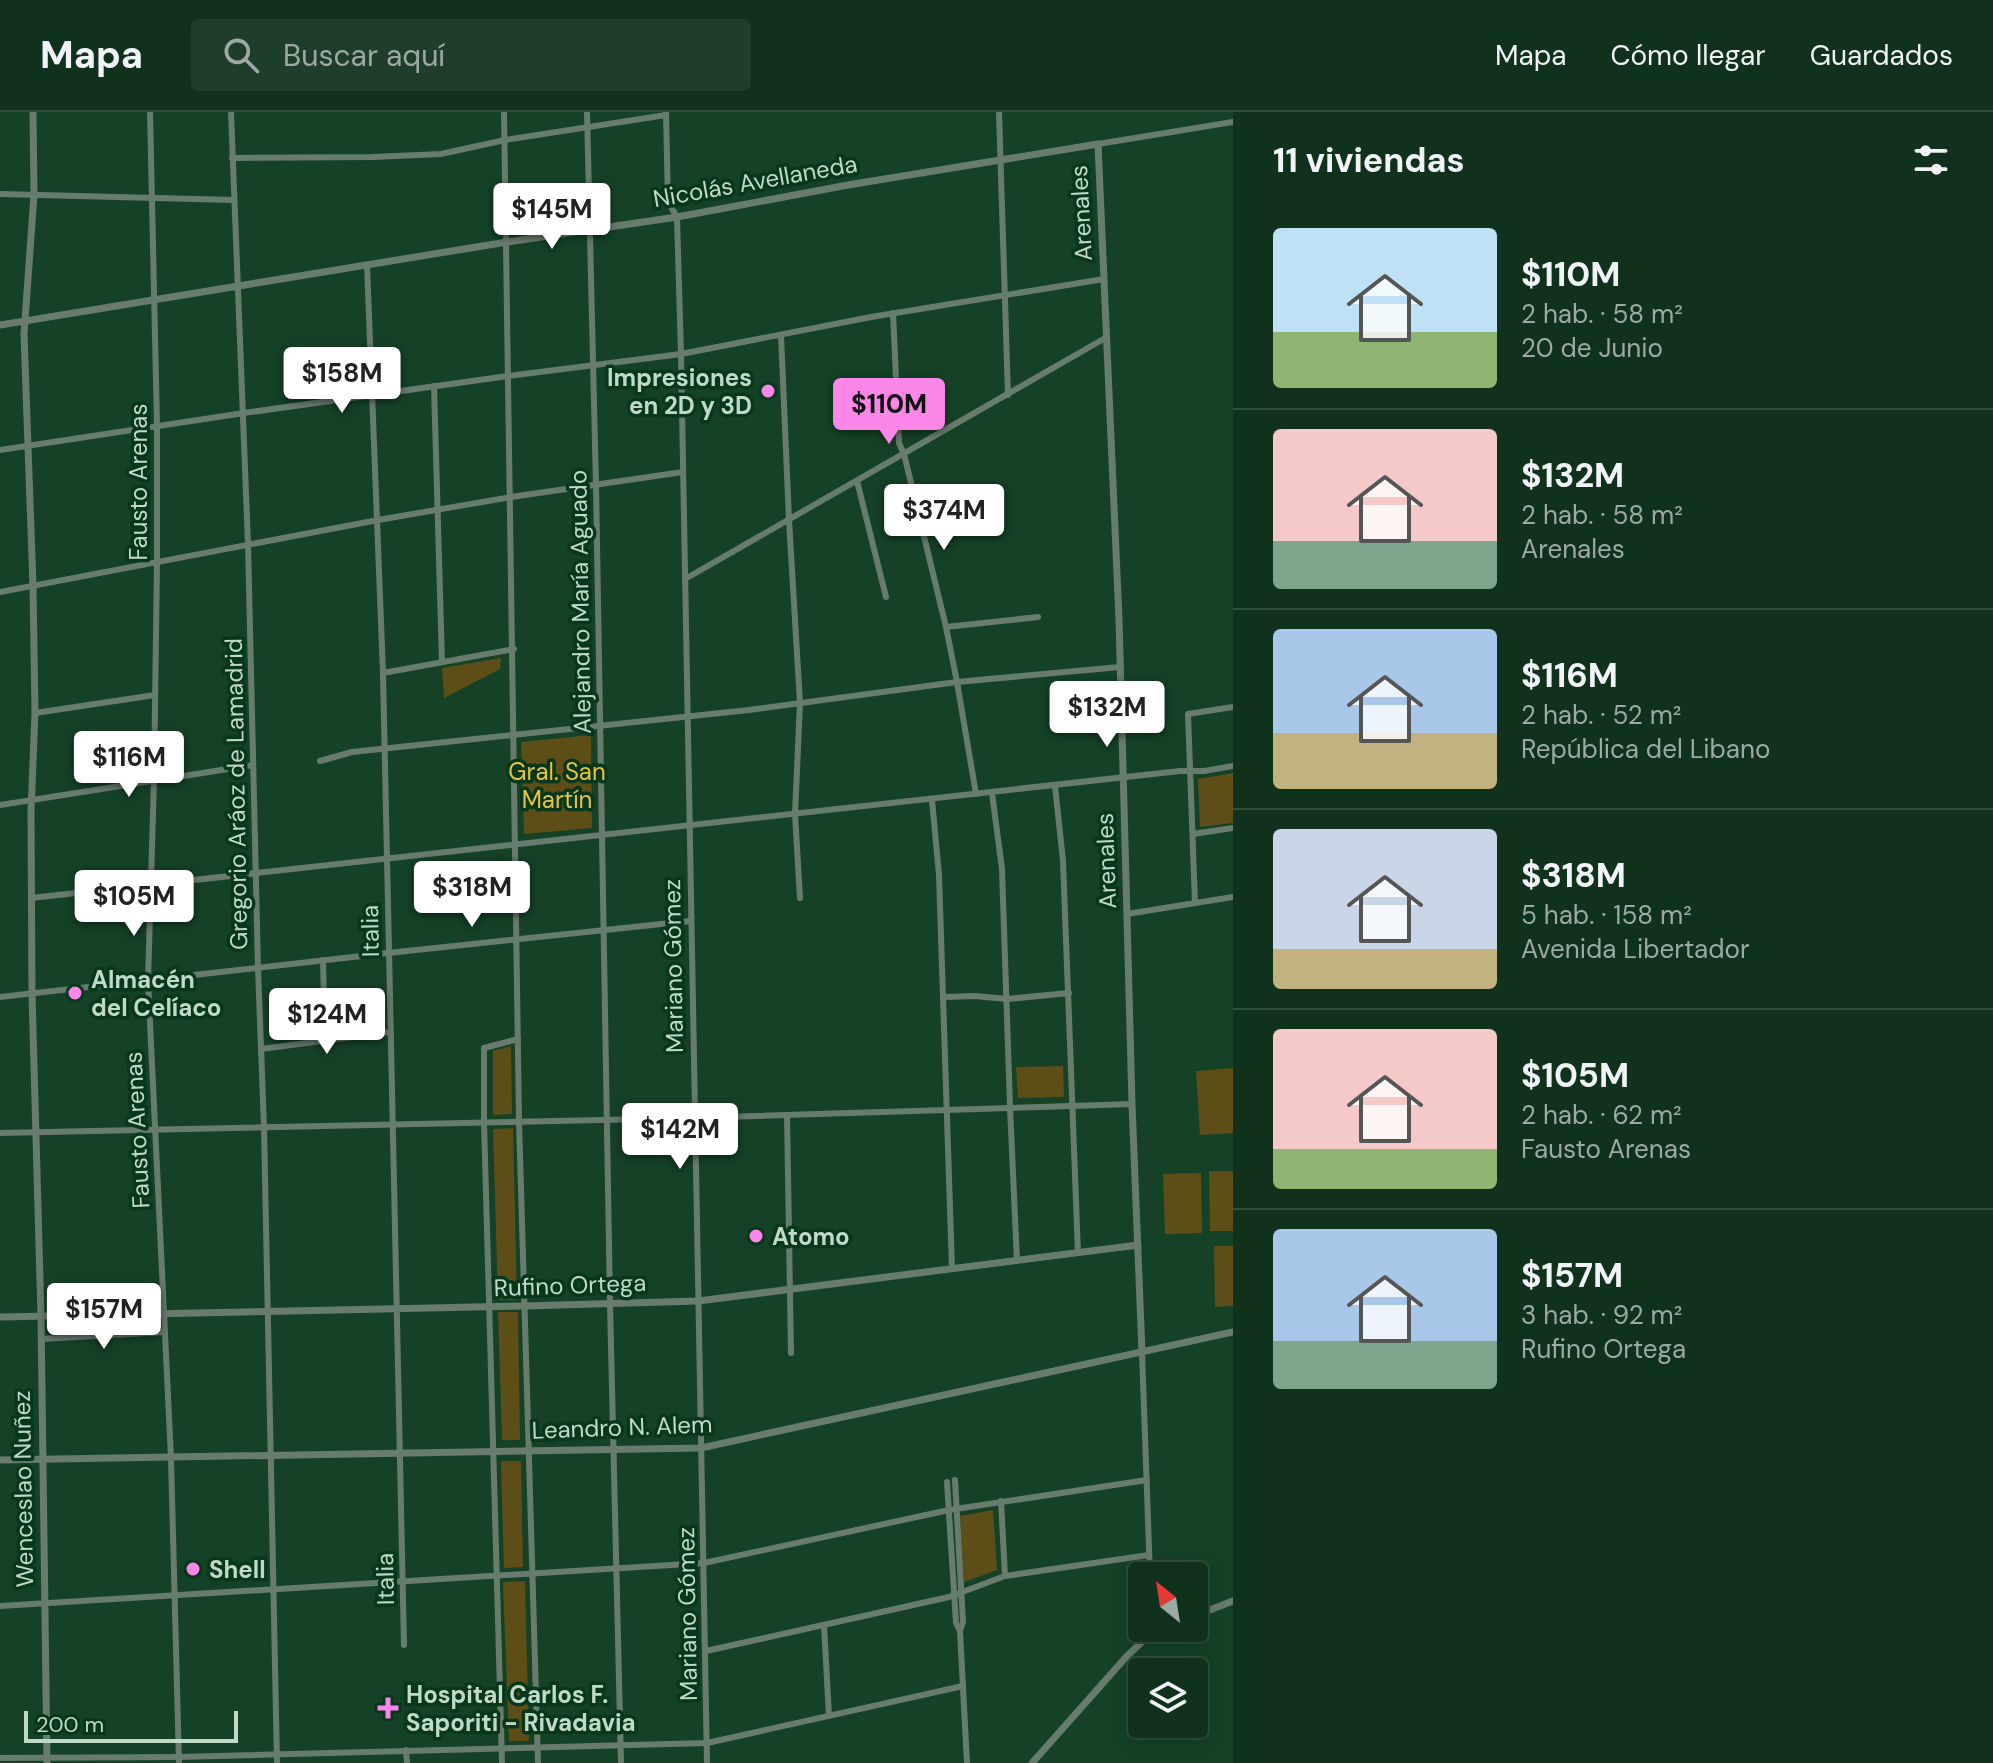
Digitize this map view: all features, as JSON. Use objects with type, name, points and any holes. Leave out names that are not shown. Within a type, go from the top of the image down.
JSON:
[{"type":"street","name":"Wenceslao Nuñez","points":[[33,112],[34,195],[24,334],[33,586],[32,994],[41,1316],[47,1760]]},
{"type":"street","name":"Fausto Arenas","points":[[150,112],[157,562],[148,981],[171,1458],[179,1760]]},
{"type":"street","name":"Gregorio Aráoz de Lamadrid","points":[[231,112],[248,544],[277,1763]]},
{"type":"street","points":[[504,112],[519,1121],[538,1763]]},
{"type":"street","name":"Alejandro María Aguado","points":[[587,112],[621,1763]]},
{"type":"street","points":[[999,112],[1008,395]]},
{"type":"street","points":[[232,158],[451,153],[505,140],[666,114]]},
{"type":"street","name":"Mariano Gómez","points":[[666,114],[668,202],[677,217],[681,354],[707,1763]]},
{"type":"street","name":"Nicolás Avellaneda","points":[[0,325],[677,217],[848,185],[1233,122]]},
{"type":"street","name":"Arenales","points":[[1098,144],[1120,667],[1149,1562]]},
{"type":"street","points":[[0,194],[234,200]]},
{"type":"street","name":"Italia","points":[[367,265],[388,858],[404,1645]]},
{"type":"street","points":[[0,450],[157,425],[681,354],[893,313],[1104,279]]},
{"type":"street","points":[[893,313],[899,443],[946,627],[976,794]]},
{"type":"street","points":[[781,335],[800,703],[795,814],[800,898]]},
{"type":"street","points":[[685,579],[1107,337]]},
{"type":"street","points":[[434,386],[442,662]]},
{"type":"street","points":[[0,592],[378,520],[683,472]]},
{"type":"street","points":[[857,481],[886,597]]},
{"type":"street","points":[[946,627],[1038,617]]},
{"type":"street","points":[[383,673],[514,649]]},
{"type":"street","points":[[320,761],[352,752],[385,748],[601,726],[957,682],[1120,667]]},
{"type":"street","points":[[35,713],[155,695]]},
{"type":"street","points":[[1195,903],[1188,714],[1233,707]]},
{"type":"street","points":[[0,805],[253,765]]},
{"type":"street","points":[[31,898],[1233,766]]},
{"type":"street","points":[[1055,786],[1063,861],[1078,1253]]},
{"type":"street","points":[[992,793],[1002,869],[1017,1261]]},
{"type":"street","points":[[932,800],[939,875],[952,1269]]},
{"type":"street","points":[[1193,834],[1233,828]]},
{"type":"street","points":[[1127,914],[1233,897]]},
{"type":"street","points":[[0,997],[690,921]]},
{"type":"street","points":[[323,960],[325,1041]]},
{"type":"street","points":[[944,997],[1007,999],[1069,993]]},
{"type":"street","points":[[261,1049],[390,1032]]},
{"type":"street","points":[[502,1763],[484,1048],[518,1039]]},
{"type":"street","points":[[0,1133],[694,1118],[1132,1104]]},
{"type":"street","points":[[787,1115],[791,1353]]},
{"type":"street","name":"Rufino Ortega","points":[[0,1317],[698,1301],[1138,1245]]},
{"type":"street","points":[[41,1339],[165,1332]]},
{"type":"street","name":"Leandro N. Alem","points":[[0,1460],[701,1448],[1233,1332]]},
{"type":"street","points":[[0,1606],[704,1563],[953,1509],[1147,1480]]},
{"type":"street","points":[[951,1481],[956,1623],[960,1631],[967,1763]]},
{"type":"street","points":[[1001,1501],[1005,1576]]},
{"type":"street","points":[[706,1651],[957,1594],[1005,1576],[1149,1555]]},
{"type":"street","points":[[1208,1611],[1233,1601]]},
{"type":"street","points":[[824,1625],[829,1716]]},
{"type":"street","points":[[1032,1763],[1142,1642]]},
{"type":"street","points":[[0,1758],[179,1760],[277,1753],[707,1743],[963,1686]]},
{"type":"street","points":[[406,1750],[407,1763]]},
{"type":"green space","points":[[501,658],[500,669],[444,698],[442,668]]},
{"type":"green space","name":"Gral. San Martín","points":[[591,735],[592,828],[524,834],[521,742]]},
{"type":"green space","points":[[1233,773],[1233,823],[1200,827],[1198,779]]},
{"type":"green space","points":[[511,1046],[512,1114],[493,1115],[493,1051]]},
{"type":"green space","points":[[1063,1066],[1064,1097],[1018,1098],[1016,1067]]},
{"type":"green space","points":[[1233,1068],[1233,1133],[1200,1135],[1196,1071]]},
{"type":"green space","points":[[513,1128],[517,1300],[498,1300],[493,1129]]},
{"type":"green space","points":[[1209,1171],[1233,1171],[1233,1231],[1210,1231]]},
{"type":"green space","points":[[1201,1173],[1202,1233],[1165,1234],[1163,1174]]},
{"type":"green space","points":[[1214,1246],[1233,1246],[1233,1306],[1215,1307]]},
{"type":"green space","points":[[498,1312],[518,1312],[520,1440],[502,1440]]},
{"type":"green space","points":[[157,1315],[158,1326],[53,1332],[48,1316]]},
{"type":"green space","points":[[501,1461],[521,1461],[523,1567],[504,1568]]},
{"type":"green space","points":[[993,1510],[997,1570],[964,1582],[960,1516]]},
{"type":"green space","points":[[525,1581],[529,1741],[509,1741],[503,1582]]},
{"type":"place","name":"Impresiones en 2D y 3D","points":[[768,391]]},
{"type":"place","name":"Almacén del Celíaco","points":[[75,993]]},
{"type":"place","name":"Atomo","points":[[756,1236]]},
{"type":"place","name":"Shell","points":[[193,1569]]},
{"type":"place","name":"Hospital Carlos F. Saporiti - Rivadavia","points":[[388,1708]]}]
